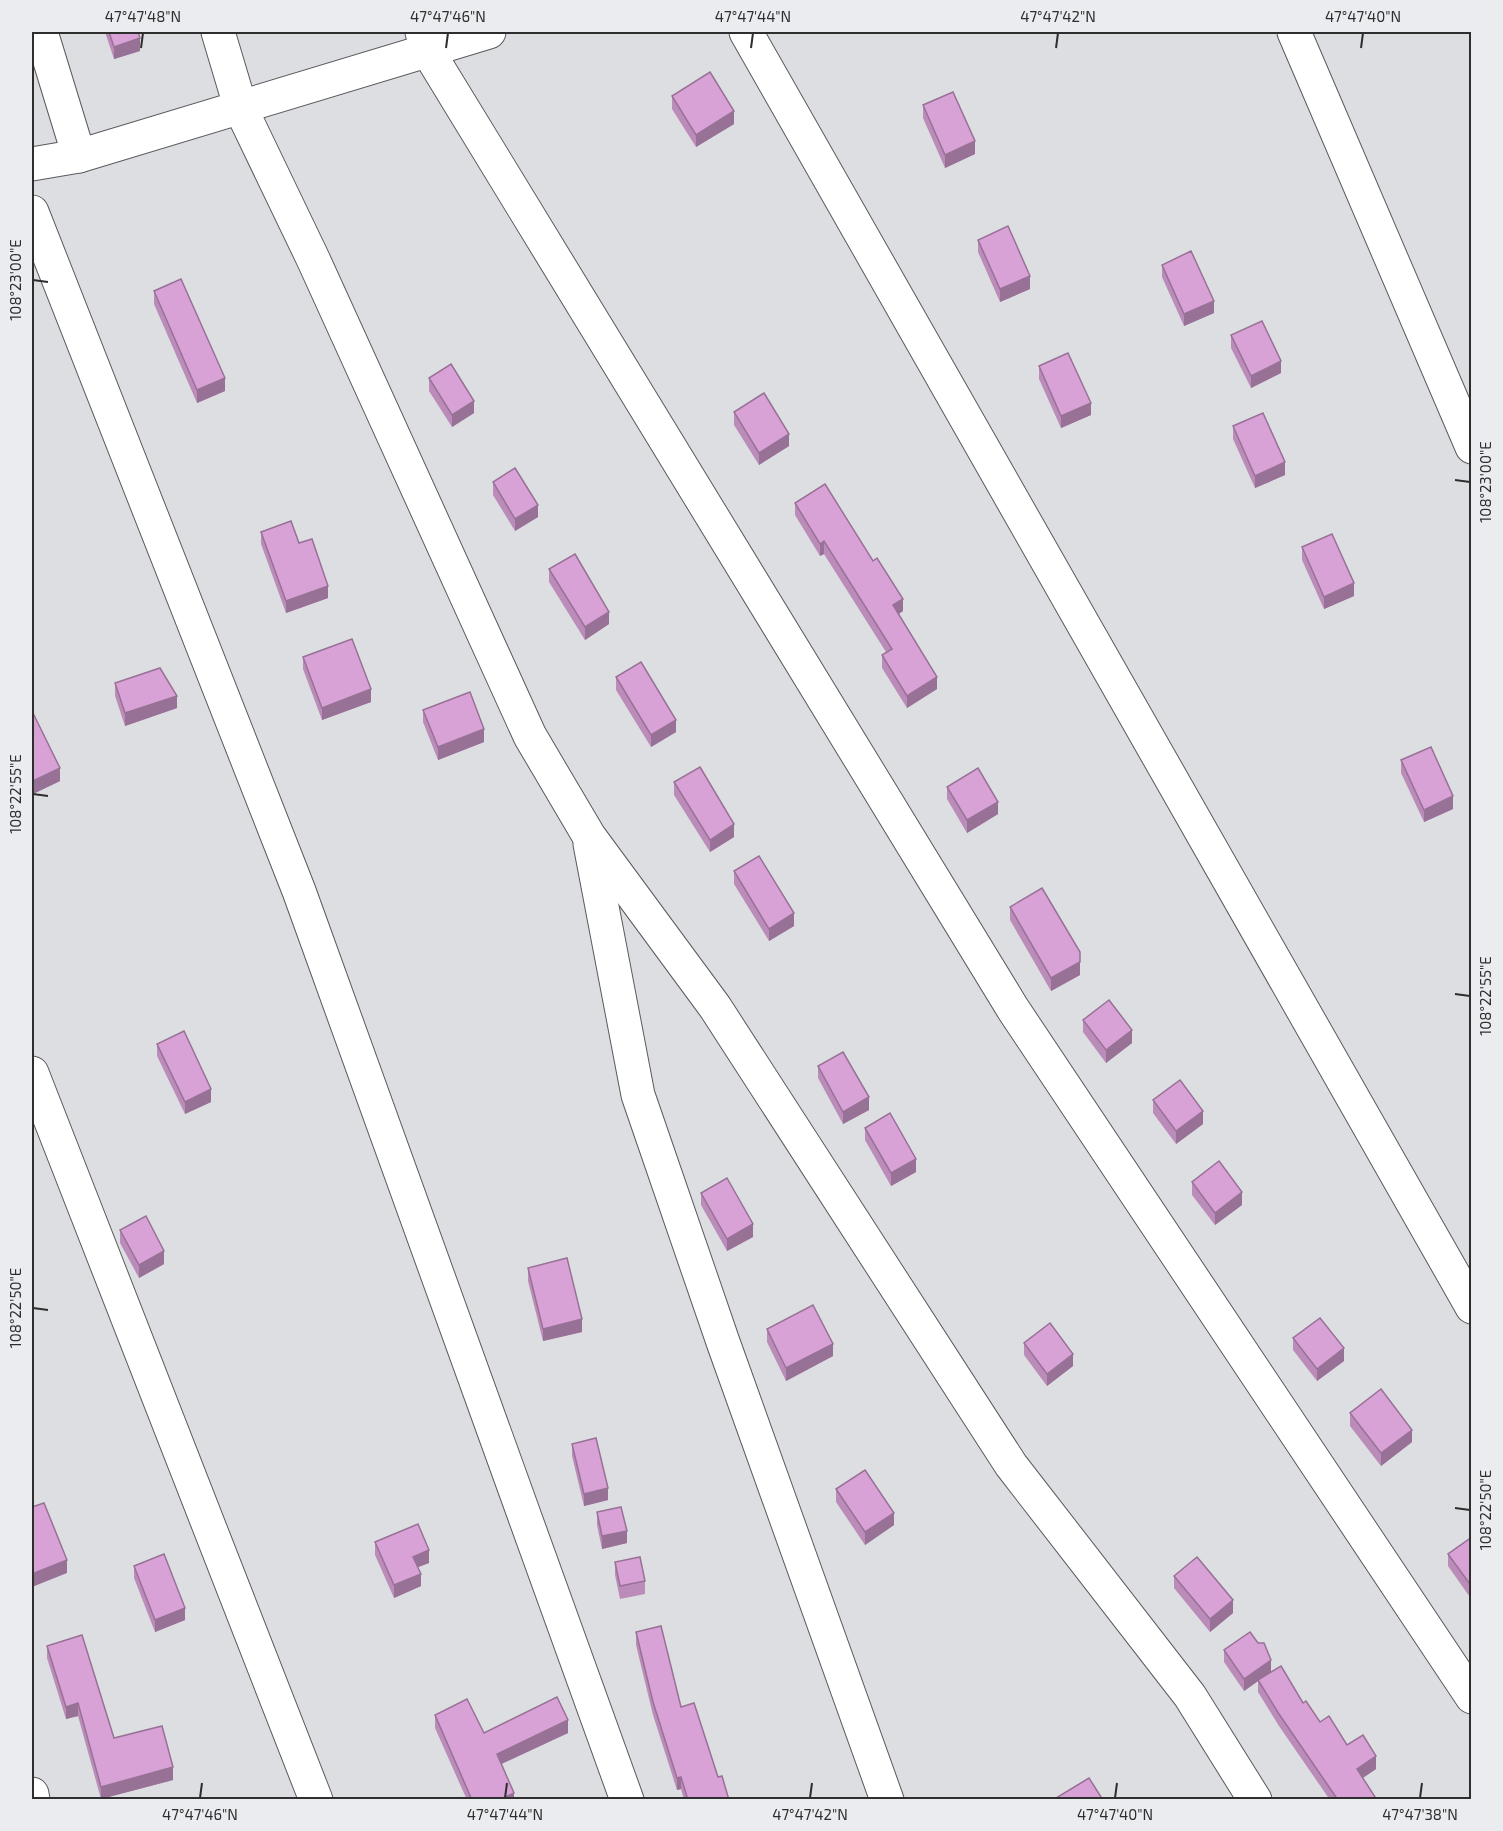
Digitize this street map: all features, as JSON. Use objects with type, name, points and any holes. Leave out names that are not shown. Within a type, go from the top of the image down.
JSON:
[{"type":"street","points":[[40,32],[79,156]]},
{"type":"street","points":[[218,32],[241,109],[314,261],[530,736],[589,837],[715,1007],[1011,1465],[1191,1696],[1255,1800]]},
{"type":"street","points":[[32,164],[79,156],[241,109],[424,40],[489,32]]},
{"type":"street","points":[[746,32],[1472,1307]]},
{"type":"street","points":[[1294,32],[1472,447]]},
{"type":"street","points":[[424,40],[1013,1009],[1472,1698]]},
{"type":"street","points":[[32,213],[298,891],[627,1800]]},
{"type":"street","points":[[589,837],[638,1095],[723,1342],[887,1800]]},
{"type":"street","points":[[32,1073],[316,1800]]},
{"type":"street","points":[[32,1794],[33,1800]]},
{"type":"building","points":[[109,32],[138,32],[140,38],[114,47]]},
{"type":"building","points":[[710,72],[734,111],[696,135],[672,96]]},
{"type":"building","points":[[953,92],[975,141],[945,155],[923,105]]},
{"type":"building","points":[[1008,226],[1030,276],[1000,289],[978,240]]},
{"type":"building","points":[[1191,251],[1214,301],[1184,314],[1162,265]]},
{"type":"building","points":[[181,279],[225,378],[197,390],[154,291]]},
{"type":"building","points":[[1262,321],[1281,361],[1251,376],[1231,335]]},
{"type":"building","points":[[1068,353],[1091,403],[1061,416],[1039,366]]},
{"type":"building","points":[[451,364],[474,401],[452,415],[429,378]]},
{"type":"building","points":[[764,393],[789,434],[759,453],[734,412]]},
{"type":"building","points":[[1263,413],[1285,462],[1255,476],[1233,426]]},
{"type":"building","points":[[515,468],[538,505],[515,519],[493,482]]},
{"type":"building","points":[[825,484],[873,561],[877,558],[903,599],[893,605],[937,677],[907,696],[882,655],[892,649],[824,541],[820,544],[795,503]]},
{"type":"building","points":[[291,521],[299,543],[312,539],[328,586],[286,601],[261,532]]},
{"type":"building","points":[[1332,534],[1354,583],[1324,597],[1302,547]]},
{"type":"building","points":[[575,554],[609,612],[585,627],[549,569]]},
{"type":"building","points":[[352,639],[371,689],[322,708],[303,657]]},
{"type":"building","points":[[641,662],[676,720],[651,735],[616,677]]},
{"type":"building","points":[[160,668],[177,696],[125,713],[115,683]]},
{"type":"building","points":[[470,692],[484,729],[438,747],[423,710]]},
{"type":"building","points":[[32,711],[60,768],[33,781],[32,777]]},
{"type":"building","points":[[1431,747],[1453,796],[1424,810],[1401,760]]},
{"type":"building","points":[[700,767],[734,824],[710,840],[674,782]]},
{"type":"building","points":[[978,768],[998,802],[967,820],[947,787]]},
{"type":"building","points":[[759,856],[794,913],[769,929],[734,871]]},
{"type":"building","points":[[1042,888],[1080,952],[1080,962],[1051,978],[1010,907]]},
{"type":"building","points":[[1109,1000],[1132,1030],[1106,1050],[1083,1020]]},
{"type":"building","points":[[184,1031],[211,1089],[185,1102],[157,1044]]},
{"type":"building","points":[[843,1052],[869,1097],[843,1112],[818,1066]]},
{"type":"building","points":[[1180,1080],[1203,1111],[1176,1131],[1153,1100]]},
{"type":"building","points":[[890,1113],[916,1159],[891,1173],[865,1128]]},
{"type":"building","points":[[1219,1161],[1242,1192],[1215,1213],[1192,1182]]},
{"type":"building","points":[[727,1178],[753,1224],[727,1239],[701,1193]]},
{"type":"building","points":[[146,1216],[164,1251],[139,1265],[120,1230]]},
{"type":"building","points":[[567,1258],[582,1319],[543,1329],[528,1268]]},
{"type":"building","points":[[813,1305],[833,1344],[786,1368],[767,1329]]},
{"type":"building","points":[[1320,1318],[1344,1348],[1317,1369],[1293,1338]]},
{"type":"building","points":[[1050,1323],[1073,1354],[1047,1374],[1024,1343]]},
{"type":"building","points":[[1381,1389],[1412,1430],[1381,1453],[1350,1413]]},
{"type":"building","points":[[596,1438],[608,1488],[584,1494],[572,1444]]},
{"type":"building","points":[[865,1470],[894,1513],[865,1532],[836,1489]]},
{"type":"building","points":[[44,1503],[67,1560],[32,1574],[32,1507]]},
{"type":"building","points":[[621,1507],[627,1531],[602,1536],[597,1512]]},
{"type":"building","points":[[418,1524],[429,1550],[413,1557],[421,1574],[394,1585],[375,1542]]},
{"type":"building","points":[[1472,1537],[1472,1587],[1448,1554]]},
{"type":"building","points":[[164,1554],[185,1608],[155,1620],[134,1566]]},
{"type":"building","points":[[640,1557],[645,1581],[620,1586],[615,1562]]},
{"type":"building","points":[[1197,1557],[1233,1600],[1210,1619],[1174,1576]]},
{"type":"building","points":[[661,1626],[681,1707],[694,1703],[718,1777],[722,1776],[729,1800],[688,1800],[681,1777],[677,1778],[653,1702],[636,1632]]},
{"type":"building","points":[[1250,1632],[1258,1643],[1264,1643],[1271,1660],[1244,1679],[1224,1650]]},
{"type":"building","points":[[82,1635],[114,1738],[162,1726],[173,1767],[101,1787],[78,1703],[66,1707],[47,1646]]},
{"type":"building","points":[[1281,1666],[1303,1703],[1306,1701],[1320,1722],[1329,1716],[1347,1745],[1363,1735],[1376,1756],[1357,1769],[1377,1800],[1338,1800],[1258,1680]]},
{"type":"building","points":[[557,1697],[568,1720],[497,1754],[514,1793],[499,1800],[472,1800],[435,1715],[467,1699],[484,1733]]},
{"type":"building","points":[[1089,1778],[1103,1800],[1057,1800],[1056,1798]]}]
